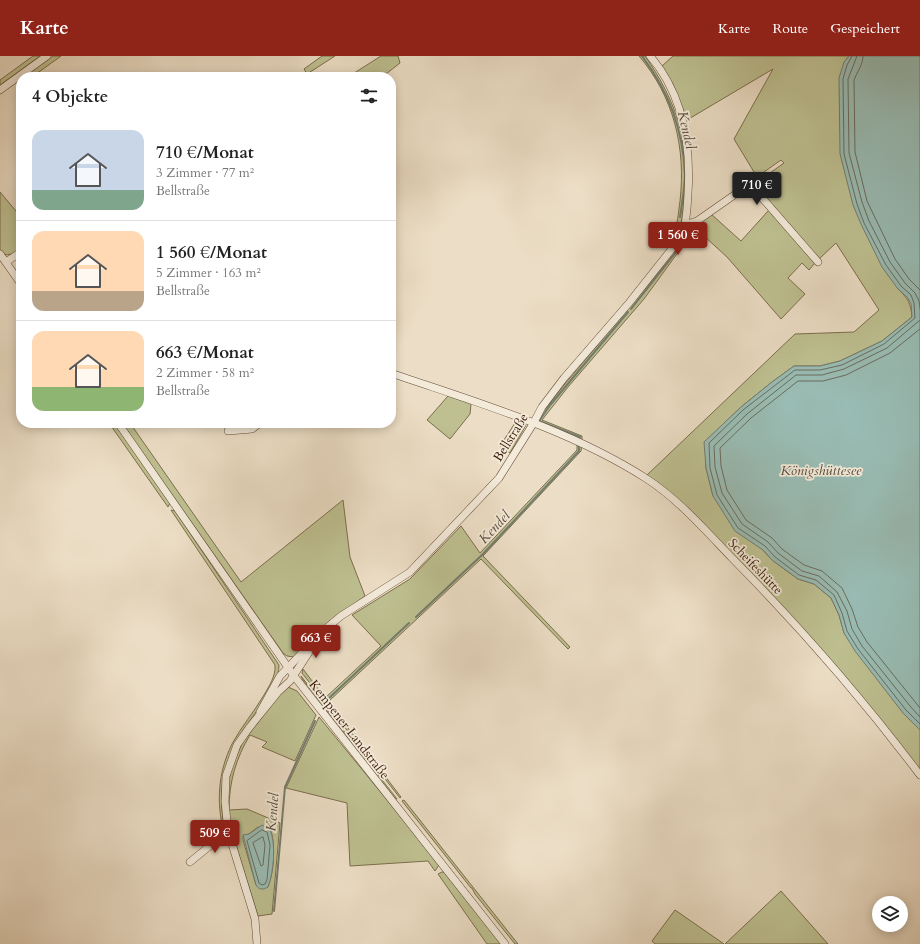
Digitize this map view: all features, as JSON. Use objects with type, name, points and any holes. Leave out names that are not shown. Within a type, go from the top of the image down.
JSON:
[{"type":"street","points":[[25,72],[47,56]]},
{"type":"street","name":"Bellstraße","points":[[257,944],[256,919],[228,831],[225,802],[226,776],[237,745],[260,712],[280,676],[322,631],[341,616],[410,572],[499,478],[533,424],[542,406],[629,304],[682,236],[686,224],[690,176],[688,147],[682,114],[670,86],[650,56]]},
{"type":"street","points":[[0,90],[16,78]]},
{"type":"street","points":[[686,224],[698,220],[750,184],[818,262]]},
{"type":"street","points":[[0,254],[16,277]]},
{"type":"street","points":[[6,262],[16,255]]},
{"type":"street","name":"Bellstraße","points":[[396,375],[533,424]]},
{"type":"street","name":"Scheifeshütte","points":[[533,424],[586,445],[647,479],[676,501],[751,577],[846,682],[920,775]]},
{"type":"street","name":"Kempener Landstraße","points":[[121,428],[287,667],[505,944]]},
{"type":"street","points":[[228,431],[253,428]]},
{"type":"street","name":"Bellstraße","points":[[260,712],[294,676],[322,631]]},
{"type":"street","points":[[190,862],[228,831]]},
{"type":"green space","points":[[33,56],[40,56],[0,85],[0,80]]},
{"type":"green space","points":[[53,56],[61,56],[39,72],[31,72]]},
{"type":"green space","points":[[322,56],[335,56],[310,72],[306,72],[304,69]]},
{"type":"green space","points":[[381,56],[398,56],[400,63],[388,72],[356,72]]},
{"type":"green space","points":[[639,56],[645,56],[665,90],[679,124],[683,141],[685,160],[684,199],[681,225],[674,240],[672,237],[678,219],[680,201],[681,162],[679,143],[675,124],[661,88]]},
{"type":"green space","points":[[673,56],[849,56],[844,63],[898,289],[904,295],[911,308],[912,317],[882,341],[840,361],[820,366],[794,366],[772,382],[741,407],[705,442],[706,468],[713,496],[772,560],[798,579],[814,584],[831,598],[839,615],[844,633],[903,712],[920,730],[920,772],[751,574],[646,476],[795,334],[854,332],[879,310],[836,243],[818,260],[753,185],[784,163],[781,160],[757,177],[734,139],[773,69],[687,120],[673,84],[662,66]]},
{"type":"green space","points":[[0,192],[16,211],[16,252],[6,255],[0,250]]},
{"type":"green space","points":[[769,210],[815,263],[809,270],[802,263],[788,278],[805,294],[781,319],[727,257],[693,226],[711,214],[741,241]]},
{"type":"green space","points":[[681,245],[682,247],[644,299],[568,387],[542,420],[582,436],[582,441],[539,424],[537,420],[564,385]]},
{"type":"green space","points":[[448,396],[471,404],[470,414],[450,439],[427,420]]},
{"type":"green space","points":[[517,420],[526,425],[510,453],[500,446]]},
{"type":"green space","points":[[113,428],[118,428],[170,503],[168,507]]},
{"type":"green space","points":[[126,428],[133,428],[241,582],[343,500],[350,557],[365,596],[328,622],[294,657],[287,656],[283,653]]},
{"type":"green space","points":[[577,443],[582,445],[581,451],[483,556],[570,647],[568,649],[481,559],[328,702],[401,797],[400,798],[302,673],[303,669],[325,698],[381,646],[352,615],[410,579],[461,526],[480,553],[577,450]]},
{"type":"green space","points":[[171,510],[175,511],[279,665],[278,674],[275,681],[235,743],[230,755],[223,780],[222,793],[223,819],[226,832],[224,833],[221,822],[219,799],[221,777],[227,755],[232,744],[270,684],[275,665]]},
{"type":"green space","points":[[301,676],[397,799],[395,799]]},
{"type":"green space","points":[[288,687],[297,691],[316,715],[295,761],[262,747],[267,742],[250,735],[237,761],[229,800],[229,810],[247,809],[280,823],[272,914],[258,916],[232,832],[227,810],[228,786],[232,766],[243,742],[279,694]],"holes":[[[258,827],[270,829],[274,858],[272,874],[268,887],[256,885],[243,836],[249,834]]]},
{"type":"green space","points":[[319,717],[439,865],[435,871],[428,861],[350,866],[347,803],[286,788]]},
{"type":"green space","points":[[404,800],[518,944],[515,944],[475,894],[472,888],[402,801]]},
{"type":"green space","points":[[444,872],[501,944],[487,944],[438,874]]},
{"type":"green space","points":[[781,891],[828,944],[725,944]]},
{"type":"green space","points":[[675,910],[724,944],[655,944],[652,941]]},
{"type":"water","name":"Königshüttesee","points":[[849,56],[920,56],[920,730],[903,713],[855,651],[844,633],[839,615],[831,598],[814,584],[798,579],[772,560],[763,550],[735,531],[713,496],[706,468],[704,442],[741,407],[772,382],[794,366],[820,366],[840,361],[882,341],[912,317],[911,304],[882,267],[861,224],[853,205],[840,154],[839,78],[844,62]]},
{"type":"water","points":[[262,825],[270,829],[274,850],[273,866],[268,887],[260,889],[256,885],[243,835],[249,834]]},
{"type":"waterway","name":"Kendel","points":[[642,56],[660,84],[678,126],[684,158],[685,175],[680,217]]},
{"type":"waterway","name":"Kendel","points":[[631,309],[680,247]]},
{"type":"waterway","name":"Kendel","points":[[579,439],[580,437],[539,421],[551,404],[628,312]]},
{"type":"waterway","name":"Kendel","points":[[416,617],[483,554],[579,451],[579,445]]},
{"type":"waterway","name":"Kendel","points":[[327,700],[409,623]]},
{"type":"waterway","name":"Kendel","points":[[274,911],[285,787],[315,721]]}]
